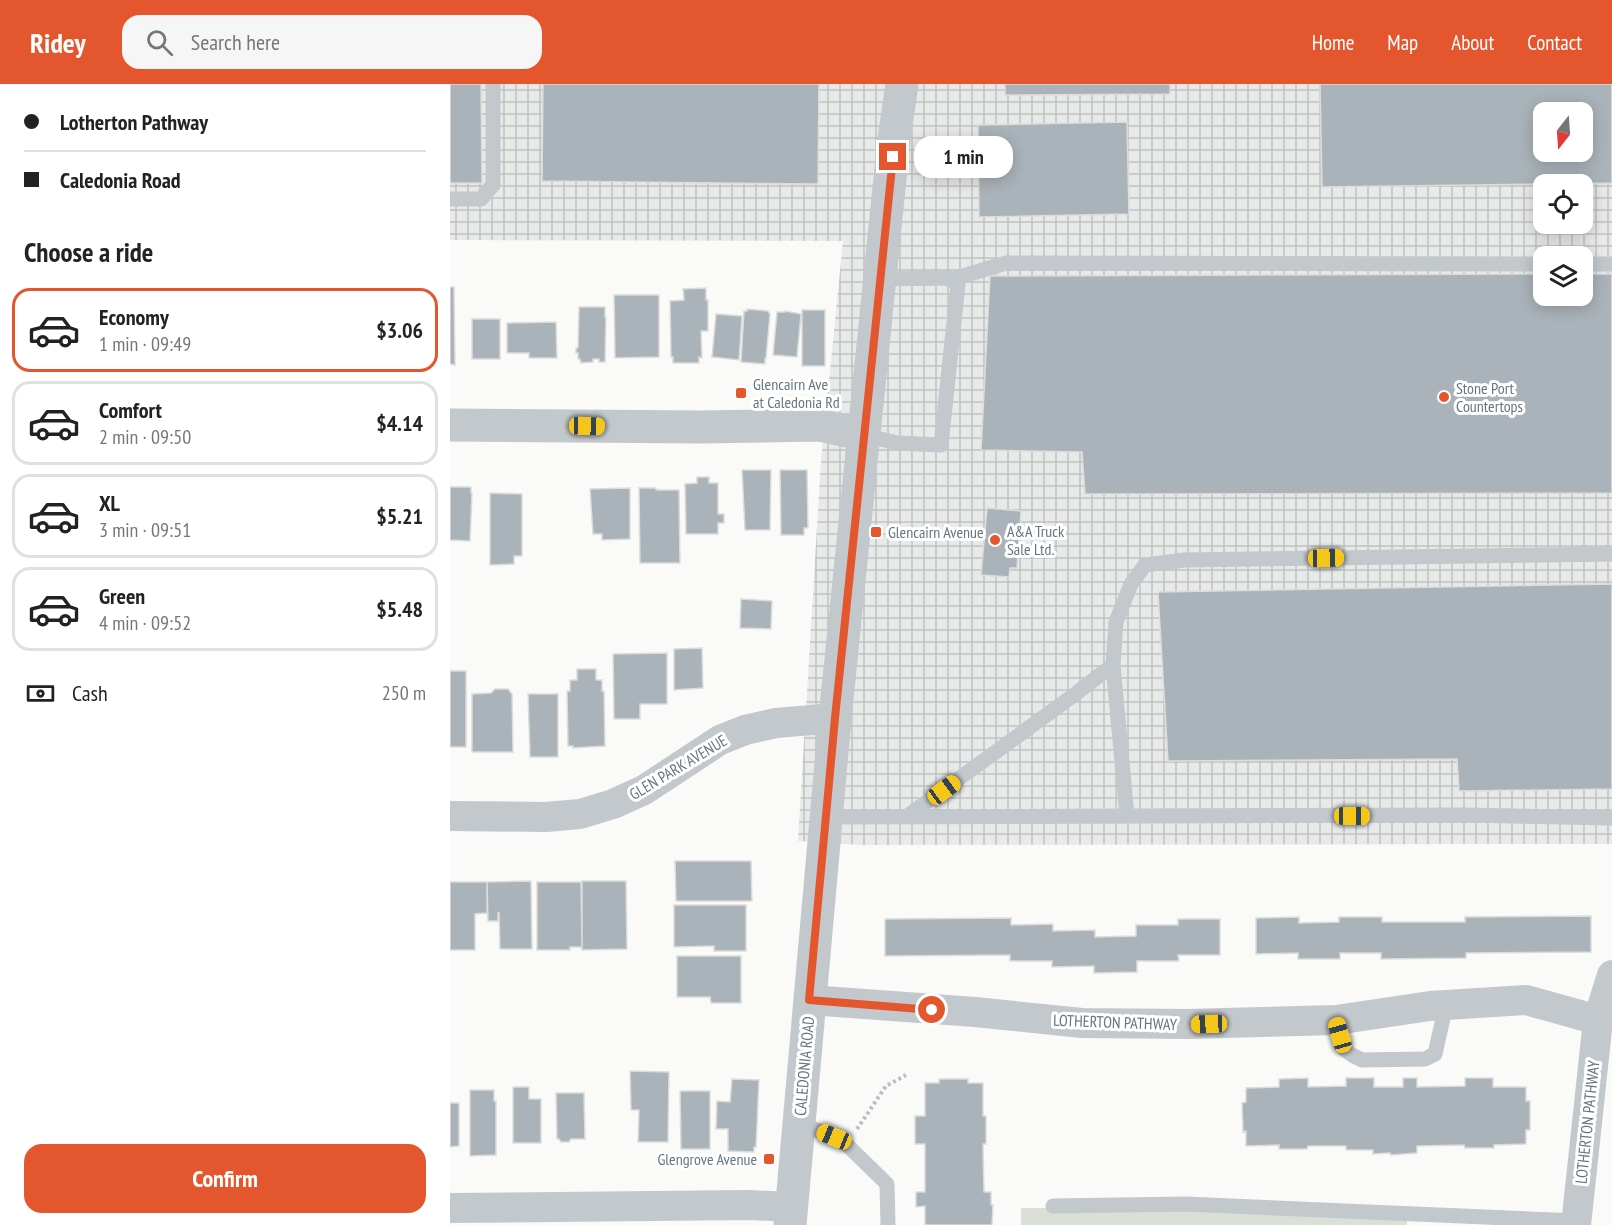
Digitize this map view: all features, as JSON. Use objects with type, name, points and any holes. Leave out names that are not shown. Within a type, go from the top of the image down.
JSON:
[{"type":"street","name":"CALEDONIA ROAD","points":[[791,1216],[835,718],[894,139],[902,84]]},
{"type":"street","points":[[450,425],[678,427],[819,425],[864,435]]},
{"type":"street","name":"GLEN PARK AVENUE","points":[[450,816],[546,817],[580,814],[613,804],[644,790],[712,745],[745,729],[776,723],[835,718]]},
{"type":"street","name":"LOTHERTON PATHWAY","points":[[1576,1223],[1598,1020],[1612,975]]},
{"type":"street","name":"LOTHERTON PATHWAY","points":[[809,1000],[975,1012],[1082,1023],[1187,1024],[1336,1020],[1430,1006],[1526,1000],[1598,1020]]},
{"type":"street","points":[[450,1208],[749,1205],[791,1216]]},
{"type":"lane","points":[[450,199],[481,199],[492,185],[493,84]]},
{"type":"lane","points":[[950,280],[1006,263],[1533,264]]},
{"type":"lane","points":[[1593,264],[1612,264]]},
{"type":"lane","points":[[864,435],[897,443],[941,445],[958,284],[948,278],[881,279]]},
{"type":"lane","points":[[1126,816],[1113,665],[1116,622],[1131,584],[1145,565],[1184,560],[1612,554]]},
{"type":"lane","points":[[906,817],[1113,665]]},
{"type":"lane","points":[[826,817],[1465,815],[1612,818]]},
{"type":"lane","points":[[1336,1020],[1345,1050],[1362,1060],[1425,1059],[1435,1054],[1446,1005]]},
{"type":"lane","points":[[799,1123],[846,1144],[887,1184],[888,1225]]},
{"type":"lane","points":[[1053,1206],[1186,1204],[1576,1223]]},
{"type":"path","points":[[846,1144],[886,1086],[906,1075]]},
{"type":"shaded area","points":[[450,84],[1612,84],[1612,844],[860,845],[798,841],[821,461],[843,241],[450,240]]},
{"type":"shaded area","points":[[1021,1208],[1407,1209],[1407,1225],[1021,1225]]},
{"type":"building","points":[[450,84],[481,84],[482,183],[450,183]]},
{"type":"building","points":[[543,84],[819,84],[818,184],[542,181]]},
{"type":"building","points":[[1005,84],[1170,84],[1170,94],[1005,95]]},
{"type":"building","points":[[1320,84],[1612,84],[1612,183],[1593,183],[1593,174],[1533,174],[1533,184],[1322,187]]},
{"type":"building","points":[[1127,122],[1129,214],[979,217],[978,125]]},
{"type":"building","points":[[1533,274],[1533,306],[1593,306],[1593,274],[1612,274],[1612,493],[1085,494],[1082,452],[981,450],[990,276]]},
{"type":"building","points":[[450,287],[454,287],[455,365],[450,364]]},
{"type":"building","points":[[706,288],[708,331],[701,331],[702,358],[699,357],[699,363],[673,363],[670,301],[684,300],[683,289]]},
{"type":"building","points":[[614,295],[659,295],[659,357],[615,358]]},
{"type":"building","points":[[579,307],[605,307],[605,362],[593,359],[593,362],[581,363],[578,359],[576,348],[578,348]]},
{"type":"building","points":[[747,309],[768,311],[770,314],[765,364],[741,362],[744,311]]},
{"type":"building","points":[[802,310],[825,310],[825,366],[802,366]]},
{"type":"building","points":[[777,312],[801,314],[797,357],[773,355]]},
{"type":"building","points":[[716,314],[742,316],[739,360],[712,357]]},
{"type":"building","points":[[472,319],[500,319],[500,359],[472,359]]},
{"type":"building","points":[[556,322],[557,358],[529,358],[529,353],[507,353],[507,323]]},
{"type":"building","points":[[742,470],[771,470],[770,530],[745,530]]},
{"type":"building","points":[[780,470],[807,470],[808,528],[804,528],[804,535],[781,535]]},
{"type":"building","points":[[697,477],[709,477],[709,483],[718,483],[718,514],[724,514],[724,523],[718,523],[718,534],[686,534],[685,484],[697,483]]},
{"type":"building","points":[[450,487],[471,487],[470,541],[450,540]]},
{"type":"building","points":[[630,488],[630,539],[602,540],[602,534],[593,534],[590,489]]},
{"type":"building","points":[[639,488],[679,490],[680,563],[640,563]]},
{"type":"building","points":[[490,493],[522,494],[522,556],[514,556],[514,564],[490,565]]},
{"type":"building","points":[[987,508],[1021,511],[1017,568],[1010,568],[1009,577],[981,575]]},
{"type":"building","points":[[1612,584],[1612,789],[1459,791],[1457,759],[1168,761],[1158,592]]},
{"type":"building","points":[[741,599],[772,601],[771,629],[740,628]]},
{"type":"building","points":[[702,648],[703,688],[674,690],[674,649]]},
{"type":"building","points":[[667,653],[667,704],[640,704],[640,719],[614,719],[613,654]]},
{"type":"building","points":[[577,669],[596,669],[596,680],[602,680],[605,746],[573,748],[573,746],[568,746],[567,691],[570,691],[570,680],[577,680]]},
{"type":"building","points":[[450,671],[466,671],[466,747],[450,747]]},
{"type":"building","points":[[495,689],[508,689],[512,694],[513,752],[472,752],[472,694],[491,693]]},
{"type":"building","points":[[528,694],[558,694],[558,757],[530,757]]},
{"type":"building","points":[[675,861],[751,861],[752,901],[676,901]]},
{"type":"building","points":[[531,881],[532,949],[500,949],[499,913],[498,921],[488,921],[487,882]]},
{"type":"building","points":[[582,881],[626,881],[627,949],[582,950]]},
{"type":"building","points":[[450,882],[487,882],[487,913],[475,914],[475,950],[450,950]]},
{"type":"building","points":[[537,882],[581,882],[582,947],[570,947],[570,950],[537,950]]},
{"type":"building","points":[[674,905],[746,905],[746,951],[714,951],[714,946],[674,947]]},
{"type":"building","points":[[1591,916],[1591,952],[1466,953],[1466,958],[1381,959],[1381,953],[1340,953],[1340,959],[1298,959],[1298,953],[1256,954],[1256,918],[1299,917],[1299,923],[1339,922],[1339,917],[1382,917],[1382,922],[1465,922],[1465,917]]},
{"type":"building","points":[[1011,918],[1011,925],[1053,924],[1053,931],[1095,930],[1095,937],[1136,936],[1136,925],[1178,925],[1178,919],[1220,919],[1220,955],[1178,955],[1179,961],[1137,961],[1137,972],[1094,973],[1094,966],[1052,967],[1052,961],[1010,961],[1010,955],[885,956],[885,919]]},
{"type":"building","points":[[677,956],[741,956],[741,1003],[711,1003],[710,997],[677,997]]},
{"type":"building","points":[[630,1071],[669,1072],[668,1142],[638,1142],[639,1110],[631,1110]]},
{"type":"building","points":[[1308,1078],[1308,1087],[1346,1086],[1346,1078],[1374,1078],[1374,1087],[1403,1087],[1403,1078],[1417,1078],[1417,1087],[1465,1086],[1465,1078],[1493,1078],[1493,1087],[1526,1087],[1526,1101],[1530,1101],[1530,1130],[1526,1130],[1526,1144],[1494,1145],[1494,1148],[1465,1148],[1464,1145],[1417,1146],[1417,1153],[1391,1155],[1390,1153],[1373,1154],[1373,1150],[1346,1150],[1346,1146],[1279,1149],[1279,1145],[1246,1146],[1242,1103],[1246,1102],[1246,1088],[1279,1087],[1279,1079]]},
{"type":"building","points":[[732,1079],[759,1080],[754,1152],[728,1151],[728,1129],[716,1129],[717,1101],[730,1102]]},
{"type":"building","points":[[939,1079],[968,1079],[968,1083],[983,1083],[983,1116],[986,1116],[986,1144],[983,1144],[984,1192],[991,1192],[992,1225],[925,1225],[925,1206],[916,1207],[916,1192],[925,1192],[925,1144],[915,1144],[915,1116],[925,1116],[925,1083],[939,1083]]},
{"type":"building","points":[[513,1087],[529,1087],[529,1099],[541,1099],[541,1143],[513,1143]]},
{"type":"building","points":[[470,1090],[494,1090],[496,1155],[470,1156]]},
{"type":"building","points":[[680,1091],[710,1091],[710,1149],[681,1149]]},
{"type":"building","points":[[556,1093],[584,1093],[585,1139],[561,1142],[557,1139]]},
{"type":"building","points":[[450,1103],[459,1103],[459,1146],[450,1147]]},
{"type":"place","name":"Glencairn Ave at Caledonia Rd","points":[[741,393]]},
{"type":"place","name":"Stone Port Countertops","points":[[1444,397]]},
{"type":"place","name":"Glencairn Avenue","points":[[876,532]]},
{"type":"place","name":"A&A Truck Sale Ltd.","points":[[995,540]]},
{"type":"place","name":"Glengrove Avenue","points":[[769,1159]]},
{"type":"route","points":[[893,157],[835,718],[809,1000],[932,1010]]}]
